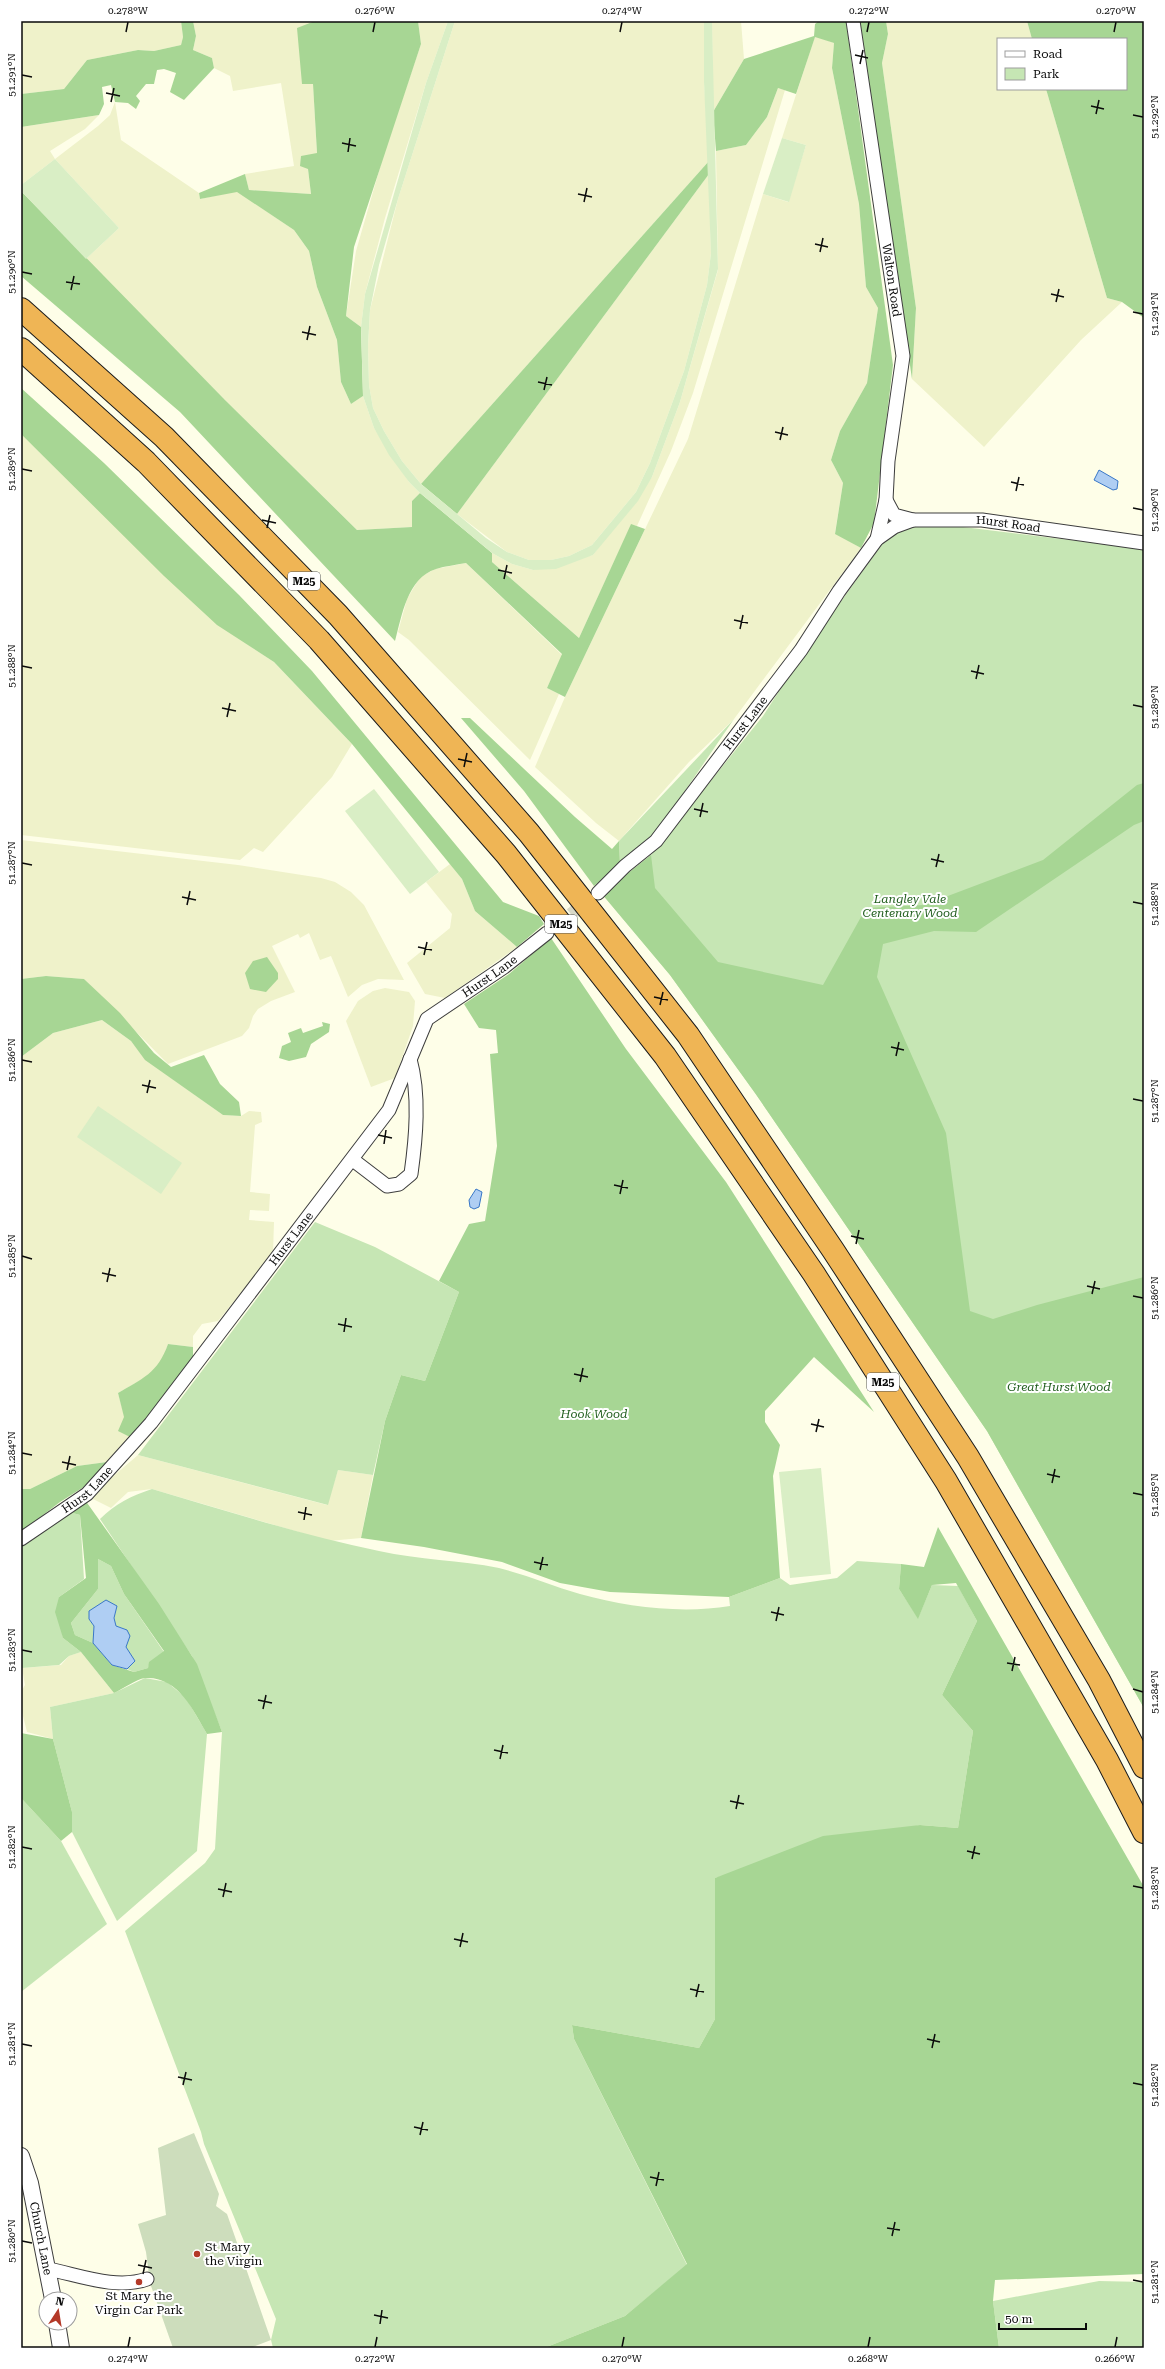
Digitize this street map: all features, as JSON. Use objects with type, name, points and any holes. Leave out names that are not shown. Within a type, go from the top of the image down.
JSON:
[{"type":"highway","name":"M25","points":[[21,309],[164,437],[338,615],[529,833],[688,1035],[833,1250],[968,1457],[1099,1680],[1144,1767]]},
{"type":"highway","name":"M25","points":[[21,349],[146,462],[318,640],[506,854],[665,1056],[814,1274],[946,1481],[1107,1760],[1144,1832]]},
{"type":"street","name":"Walton Road","points":[[853,21],[904,356],[888,461],[886,500],[877,539]]},
{"type":"street","points":[[886,500],[894,515],[913,520]]},
{"type":"street","name":"Hurst Road","points":[[877,539],[894,527],[913,520],[982,520],[1144,543]]},
{"type":"street","name":"Hurst Lane","points":[[598,893],[634,858],[656,841],[801,650],[839,591],[877,539]]},
{"type":"street","name":"Hurst Lane","points":[[21,1539],[87,1494],[150,1424],[353,1160],[389,1110],[428,1019],[504,967],[547,933]]},
{"type":"street","points":[[353,1160],[387,1186],[399,1184],[411,1174],[414,1157],[415,1078],[410,1059]]},
{"type":"street","name":"Church Lane","points":[[21,2156],[30,2183],[52,2291]]},
{"type":"street","points":[[48,2269],[112,2282],[133,2284],[147,2279]]},
{"type":"street","points":[[58,2331],[61,2348]]},
{"type":"green space","points":[[21,21],[181,21],[183,37],[181,45],[154,51],[138,50],[87,60],[64,89],[21,94]]},
{"type":"green space","points":[[181,21],[193,21],[196,36],[193,50],[212,58],[214,68],[184,100],[170,92],[176,73],[164,69],[157,70],[154,84],[146,84],[136,96],[140,101],[136,109],[128,103],[115,102],[111,85],[102,87],[104,104],[99,115],[21,127],[21,94],[64,89],[87,60],[138,50],[154,51],[181,45],[183,37]]},
{"type":"green space","points":[[193,21],[315,21],[302,73],[302,84],[313,83],[317,154],[308,169],[311,194],[249,190],[245,174],[294,166],[281,83],[233,91],[230,76],[214,68],[212,58],[193,50],[196,36]]},
{"type":"green space","points":[[315,21],[418,21],[421,44],[354,247],[346,316],[361,327],[363,396],[351,404],[341,382],[337,340],[317,287],[309,251],[294,230],[237,192],[200,199],[199,193],[245,174],[249,190],[311,194],[308,169],[300,166],[301,156],[317,153],[313,84],[302,84],[297,28]]},
{"type":"green space","points":[[418,21],[448,21],[426,83],[385,218],[365,294],[361,327],[346,316],[356,251],[385,150],[421,44]]},
{"type":"green space","points":[[448,21],[455,21],[398,199],[379,265],[370,310],[368,346],[369,385],[373,408],[384,431],[402,461],[421,484],[486,538],[507,552],[529,560],[551,560],[569,556],[592,545],[636,492],[650,463],[684,371],[707,285],[711,253],[704,82],[704,21],[712,21],[718,269],[680,402],[652,477],[638,501],[593,555],[556,569],[533,570],[512,564],[492,553],[420,493],[409,482],[389,455],[374,428],[363,396],[361,327],[365,294],[426,83]]},
{"type":"green space","points":[[455,21],[704,21],[704,82],[709,161],[421,484],[402,461],[384,431],[373,408],[369,385],[368,346],[370,310],[398,199]]},
{"type":"green space","points":[[712,21],[741,21],[744,59],[713,112]]},
{"type":"green space","points":[[819,21],[846,21],[893,365],[874,523],[861,548],[835,534],[843,483],[831,460],[840,431],[867,383],[878,308],[866,287],[859,204],[832,68],[834,43],[815,37],[796,94],[778,88],[767,117],[746,145],[716,151],[713,112],[744,59],[814,36],[815,24]]},
{"type":"green space","points":[[860,21],[886,21],[888,34],[882,63],[916,308],[912,379]]},
{"type":"green space","points":[[886,21],[1027,21],[1032,38],[997,38],[997,90],[1046,90],[1107,298],[1122,302],[1081,340],[984,447],[912,379],[916,308],[882,63],[888,34]]},
{"type":"green space","points":[[1027,21],[1144,21],[1144,318],[1122,302],[1107,298],[1046,90],[1127,90],[1127,38],[1032,38]]},
{"type":"green space","points":[[815,36],[834,43],[832,68],[859,204],[866,287],[878,308],[867,383],[840,431],[831,460],[843,483],[835,533],[861,548],[734,719],[689,762],[619,841],[596,823],[535,767],[565,697],[688,439],[763,194],[788,202],[806,145],[782,138]]},
{"type":"green space","points":[[778,88],[785,90],[693,393],[671,451],[637,526],[631,525],[579,638],[492,562],[492,553],[512,564],[533,570],[593,555],[652,477],[680,402],[718,270],[716,151],[746,145],[767,117]]},
{"type":"green space","points":[[115,102],[121,140],[199,193],[200,199],[237,191],[294,230],[309,251],[317,287],[337,340],[341,382],[351,404],[363,396],[374,428],[409,482],[420,493],[412,501],[412,527],[357,530],[225,400],[86,259],[119,228],[55,159],[110,115]]},
{"type":"green space","points":[[99,115],[85,129],[50,151],[55,159],[21,185],[21,127]]},
{"type":"green space","points":[[782,138],[806,145],[789,202],[763,194]]},
{"type":"green space","points":[[55,159],[119,228],[86,259],[21,191],[21,185]]},
{"type":"green space","points":[[709,161],[709,174],[457,514],[421,484]]},
{"type":"green space","points":[[709,174],[711,253],[707,285],[684,371],[650,463],[636,492],[592,545],[569,556],[551,560],[529,560],[507,552],[457,514]]},
{"type":"green space","points":[[21,191],[225,400],[357,530],[412,527],[412,501],[420,493],[492,553],[492,562],[579,638],[631,524],[645,529],[565,697],[547,688],[562,654],[466,563],[436,569],[426,574],[418,581],[407,599],[395,641],[180,412],[21,276]]},
{"type":"green space","points":[[21,388],[104,463],[239,595],[312,671],[503,902],[539,916],[544,924],[517,947],[475,911],[462,879],[352,744],[274,662],[217,625],[164,576],[21,434]]},
{"type":"green space","points":[[21,434],[217,624],[274,662],[352,744],[332,777],[263,852],[254,848],[240,860],[21,835]]},
{"type":"green space","name":"Langley Vale Centenary Wood","points":[[947,525],[1144,549],[1144,1708],[987,1431],[755,1093],[670,975],[602,894],[651,855],[763,716],[799,660],[885,540],[910,526]]},
{"type":"green space","points":[[466,563],[562,655],[547,688],[559,694],[530,760],[409,640],[398,632],[407,599],[420,577],[435,569]]},
{"type":"green space","points":[[461,718],[470,718],[575,817],[612,849],[619,841],[620,864],[594,886],[524,791]]},
{"type":"green space","points":[[734,719],[659,829],[620,864],[619,841]]},
{"type":"green space","name":"Great Hurst Wood","points":[[1144,783],[1144,821],[1134,825],[976,932],[934,931],[883,944],[877,977],[946,1133],[970,1311],[993,1319],[1037,1305],[1144,1277],[1144,1708],[987,1431],[755,1093],[670,975],[602,894],[651,855],[655,888],[718,962],[823,985],[866,908],[924,905],[1043,860],[1137,785]]},
{"type":"green space","points":[[374,789],[439,872],[410,894],[345,811]]},
{"type":"green space","points":[[21,840],[238,865],[321,878],[335,882],[351,892],[364,905],[404,980],[378,979],[362,985],[348,997],[331,956],[320,960],[309,933],[300,938],[298,934],[272,946],[295,992],[271,1001],[258,1009],[253,1016],[249,1028],[242,1036],[168,1064],[84,979],[46,976],[21,979]]},
{"type":"green space","points":[[450,864],[462,879],[475,911],[517,947],[445,998],[425,994],[407,963],[450,928],[452,914],[426,882]]},
{"type":"green space","name":"Hook Wood","points":[[551,938],[626,1049],[726,1182],[874,1412],[814,1357],[765,1411],[765,1422],[780,1445],[773,1476],[780,1578],[729,1597],[610,1592],[560,1583],[502,1562],[424,1547],[361,1538],[385,1421],[401,1375],[425,1381],[459,1292],[439,1281],[469,1224],[485,1221],[497,1146],[490,1054],[498,1053],[496,1030],[479,1028],[464,1004],[509,974]]},
{"type":"green space","points":[[267,957],[278,973],[278,979],[266,992],[250,989],[245,973],[253,961]]},
{"type":"green space","points":[[46,976],[84,979],[120,1013],[154,1053],[171,1067],[204,1055],[220,1084],[239,1102],[241,1116],[223,1115],[145,1060],[131,1041],[102,1020],[53,1033],[21,1057],[21,979]]},
{"type":"green space","points":[[385,988],[409,992],[415,1001],[413,1026],[395,1078],[371,1087],[346,1021],[358,1001],[373,991]]},
{"type":"green space","points":[[102,1020],[131,1041],[146,1060],[223,1115],[241,1116],[249,1111],[261,1112],[262,1122],[255,1125],[250,1192],[270,1194],[269,1211],[250,1210],[249,1220],[274,1222],[273,1253],[218,1321],[202,1324],[193,1336],[193,1347],[168,1344],[163,1359],[150,1375],[118,1393],[130,1437],[107,1462],[77,1466],[30,1489],[21,1489],[21,1057],[53,1033]]},
{"type":"green space","points":[[322,1022],[330,1024],[329,1032],[311,1044],[306,1057],[289,1061],[279,1058],[282,1046],[291,1042],[288,1033],[301,1028],[303,1033],[323,1026]]},
{"type":"green space","points":[[98,1106],[182,1163],[161,1194],[77,1137]]},
{"type":"green space","points":[[315,1222],[375,1247],[459,1292],[425,1381],[401,1375],[385,1421],[373,1475],[338,1470],[328,1505],[138,1455]]},
{"type":"green space","points":[[168,1344],[193,1347],[193,1358],[144,1423],[130,1437],[118,1431],[124,1417],[118,1393],[142,1379],[154,1369],[164,1354]]},
{"type":"green space","points":[[138,1455],[327,1505],[338,1470],[373,1475],[361,1538],[329,1541],[152,1489],[128,1492],[111,1508],[89,1497]]},
{"type":"green space","points":[[107,1462],[90,1483],[60,1502],[21,1532],[21,1489],[30,1489],[77,1466]]},
{"type":"green space","points":[[821,1468],[831,1574],[790,1578],[779,1472]]},
{"type":"green space","points":[[152,1489],[350,1545],[394,1554],[499,1568],[580,1594],[635,1606],[692,1609],[730,1606],[729,1597],[780,1578],[790,1585],[837,1578],[857,1561],[901,1564],[899,1589],[918,1618],[932,1585],[958,1586],[977,1621],[942,1695],[973,1731],[958,1828],[920,1825],[715,1878],[715,2019],[699,2048],[572,2025],[574,2039],[687,2265],[625,2316],[544,2348],[273,2348],[271,2340],[276,2319],[204,2144],[201,2132],[125,1931],[205,1863],[215,1849],[222,1732],[192,1656],[100,1519],[124,1501]]},
{"type":"green space","points":[[85,1500],[159,1604],[197,1664],[222,1732],[207,1734],[183,1696],[167,1683],[157,1679],[141,1679],[114,1693],[81,1652],[63,1638],[55,1612],[59,1597],[86,1578],[80,1515],[65,1511]],"holes":[[[98,1559],[111,1566],[124,1594],[164,1651],[149,1662],[148,1668],[134,1672],[112,1665],[93,1643],[75,1635],[71,1623],[98,1589]]]},
{"type":"green space","points":[[65,1511],[80,1515],[84,1579],[59,1597],[63,1638],[81,1652],[69,1656],[59,1665],[22,1668],[21,1544]]},
{"type":"green space","points":[[938,1527],[1144,1887],[1144,2274],[995,2280],[993,2301],[999,2348],[544,2348],[625,2316],[687,2264],[574,2039],[572,2025],[699,2048],[715,2019],[715,1878],[823,1836],[920,1825],[958,1828],[973,1731],[942,1695],[977,1621],[956,1583],[932,1585],[918,1619],[899,1589],[901,1564],[924,1567]]},
{"type":"green space","points":[[98,1559],[111,1566],[124,1594],[164,1652],[150,1662],[148,1668],[134,1672],[127,1669],[135,1661],[126,1647],[127,1630],[116,1626],[114,1619],[117,1606],[89,1619],[94,1626],[93,1643],[75,1635],[71,1623],[98,1589]]},
{"type":"green space","points":[[81,1652],[114,1693],[50,1707],[53,1739],[27,1732],[21,1708],[21,1692],[25,1685],[22,1668],[61,1665],[69,1656]]},
{"type":"green space","points":[[145,1678],[167,1682],[186,1698],[207,1734],[197,1851],[117,1921],[72,1832],[72,1812],[53,1739],[50,1707],[114,1693]]},
{"type":"green space","points":[[21,1733],[53,1739],[72,1812],[72,1832],[61,1841],[21,1798]]},
{"type":"green space","points":[[21,1798],[61,1841],[107,1924],[21,1992]]},
{"type":"green space","points":[[194,2133],[219,2194],[216,2206],[227,2214],[271,2340],[250,2348],[173,2348],[150,2283],[146,2252],[138,2224],[166,2215],[158,2148]]},
{"type":"green space","points":[[1099,2281],[1144,2282],[1144,2348],[999,2348],[993,2301]]},
{"type":"water","points":[[1099,470],[1118,481],[1117,489],[1113,490],[1094,480]]},
{"type":"water","points":[[476,1189],[482,1192],[479,1207],[474,1209],[470,1207],[469,1200]]},
{"type":"water","points":[[106,1600],[117,1606],[114,1618],[116,1626],[127,1630],[130,1636],[126,1647],[135,1661],[127,1669],[112,1665],[93,1643],[94,1626],[89,1619],[89,1611]]},
{"type":"tunnel","points":[[556,926],[589,900]]},
{"type":"place","name":"St Mary the Virgin","points":[[197,2254]]},
{"type":"place","name":"St Mary the Virgin Car Park","points":[[139,2282]]}]
